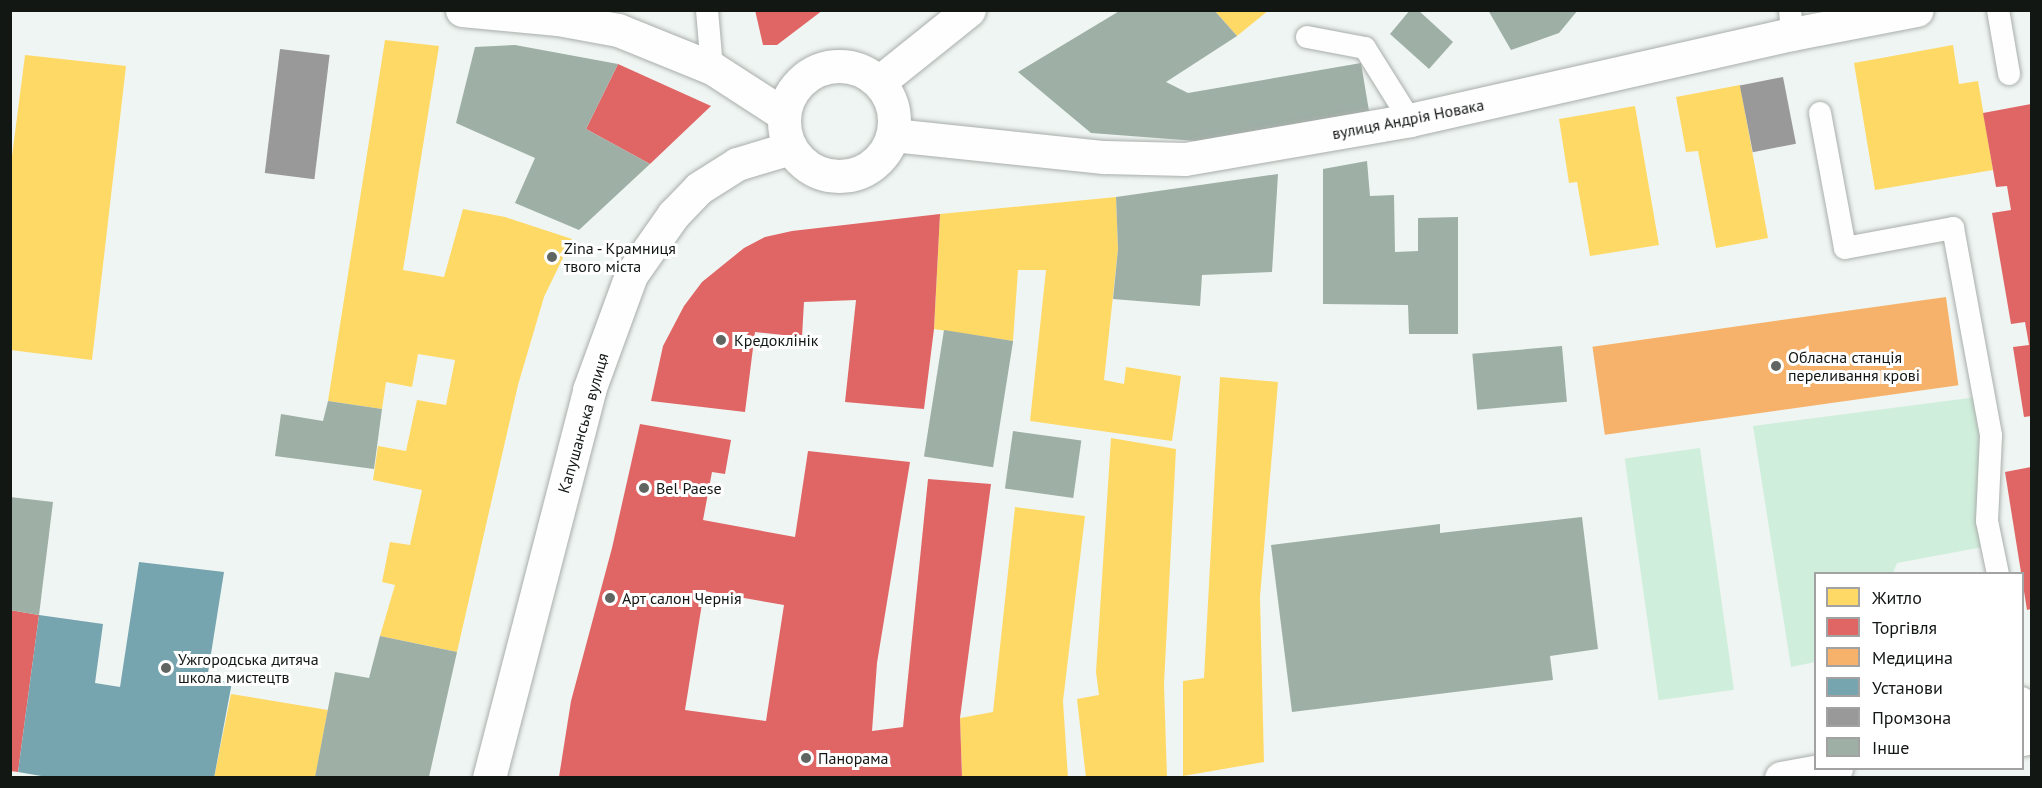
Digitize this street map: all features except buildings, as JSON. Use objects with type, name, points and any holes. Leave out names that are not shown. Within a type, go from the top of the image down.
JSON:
[{"type":"street","points":[[462,10],[558,19],[618,30],[712,68],[783,114]]},
{"type":"street","points":[[879,82],[969,10]]},
{"type":"street","name":"вулиця Андрія Новака","points":[[893,135],[1104,157],[1185,159],[1410,120],[1791,22],[1917,10]]},
{"type":"street","points":[[830,66],[864,71],[879,82],[890,97],[895,116],[893,135],[872,167],[855,175],[817,173],[790,148],[783,114],[799,83],[830,66]]},
{"type":"street","name":"Капушанська вулиця","points":[[489,777],[589,390],[631,275],[673,215],[699,188],[736,164],[790,148]]},
{"type":"street","points":[[1781,777],[1824,770]]},
{"type":"lane","points":[[707,10],[712,68]]},
{"type":"lane","points":[[1998,10],[2009,74]]},
{"type":"lane","points":[[1307,37],[1365,48],[1410,120]]},
{"type":"lane","points":[[1820,113],[1845,248],[1953,228],[1991,436],[1987,521],[1998,572]]},
{"type":"lane","points":[[2024,711],[2028,738]]},
{"type":"green space","points":[[1977,397],[1999,544],[1897,563],[1893,572],[1814,572],[1814,662],[1791,667],[1753,426]]},
{"type":"green space","points":[[1700,448],[1734,690],[1659,700],[1625,459]]},
{"type":"place","name":"Zina - Крамниця твого міста","points":[[552,257]]},
{"type":"place","name":"Кредоклінік","points":[[721,340]]},
{"type":"place","name":"Обласна станція переливання крові","points":[[1776,366]]},
{"type":"place","name":"Bel Paese","points":[[644,488]]},
{"type":"place","name":"Арт салон Чернія","points":[[610,598]]},
{"type":"place","name":"Ужгородська дитяча школа мистецтв","points":[[166,668]]},
{"type":"place","name":"Панорама","points":[[806,758]]}]
